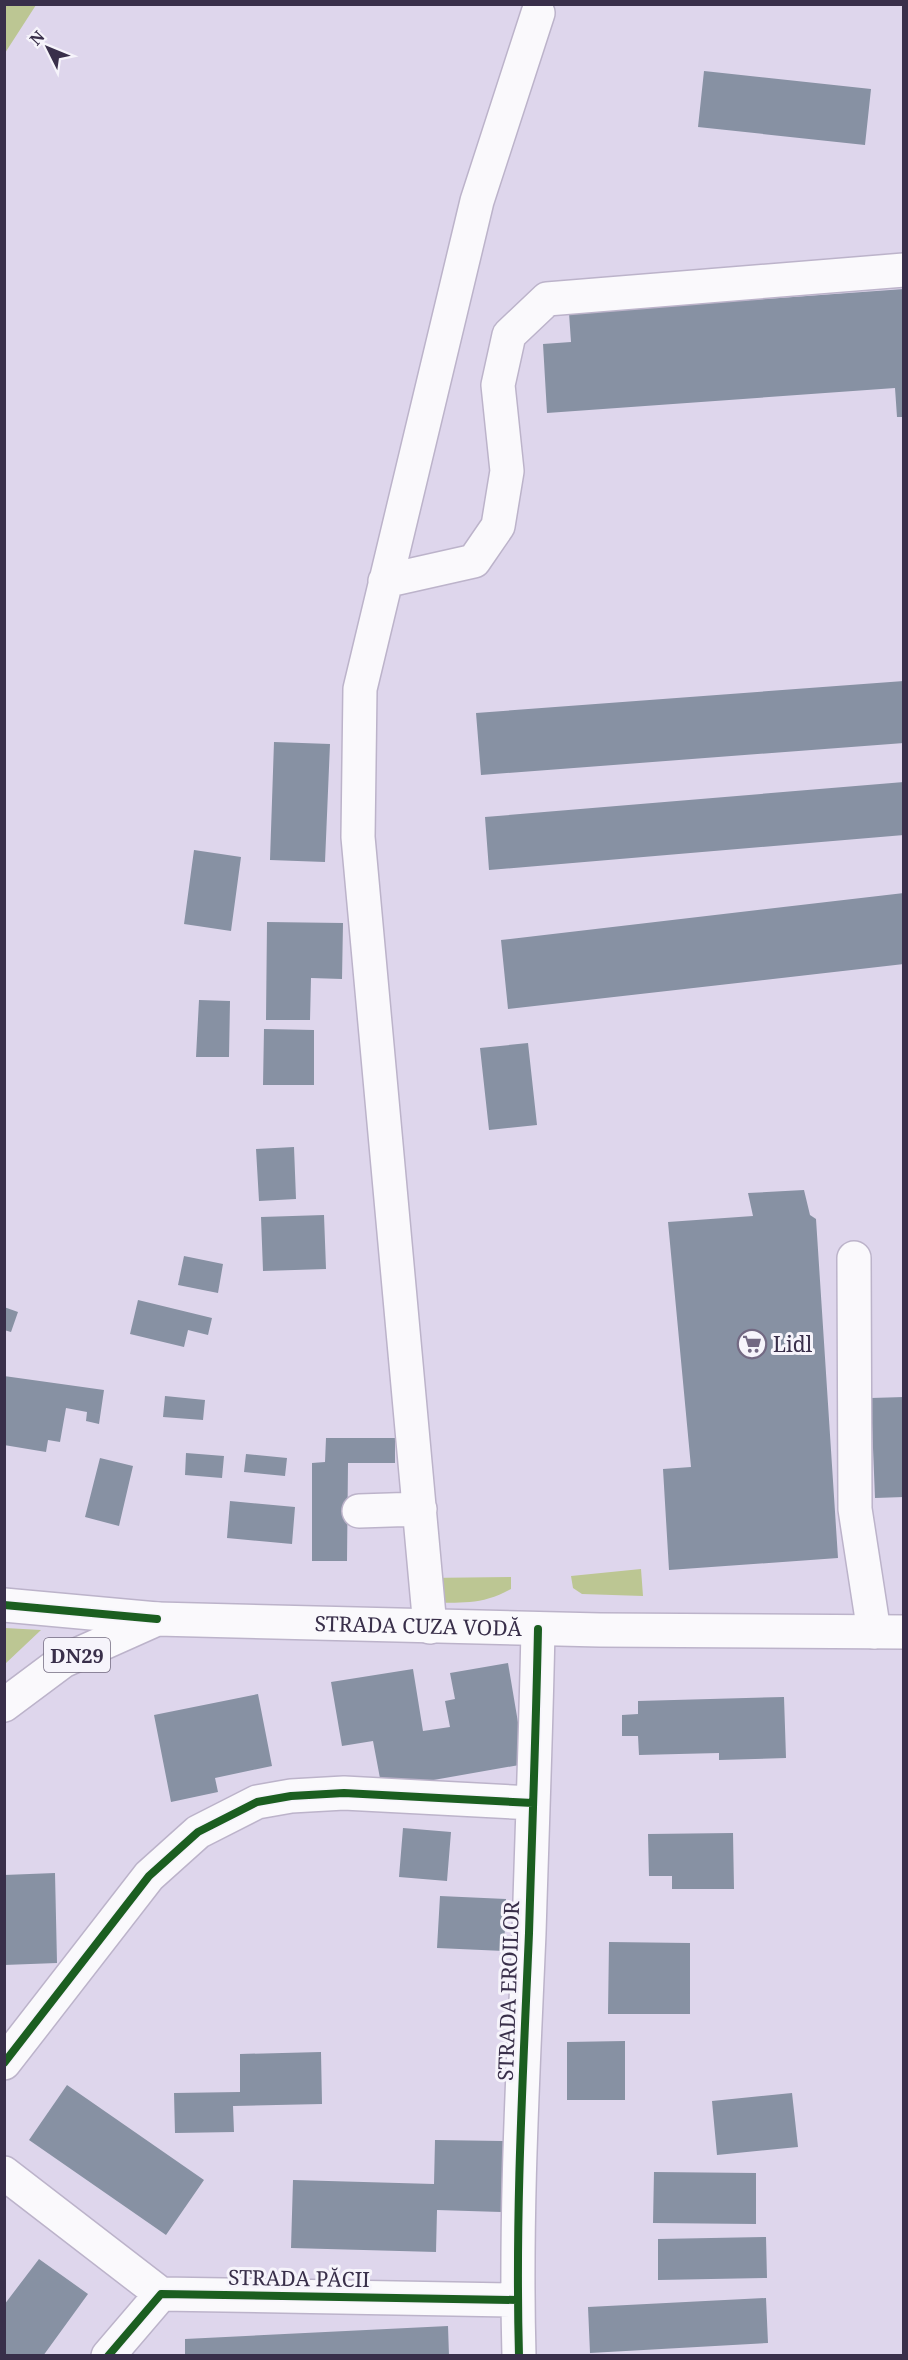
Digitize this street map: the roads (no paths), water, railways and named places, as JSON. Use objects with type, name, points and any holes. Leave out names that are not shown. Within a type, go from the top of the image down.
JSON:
[{"type":"street","points":[[430,1627],[358,837],[360,688],[477,201],[538,13]]},
{"type":"street","points":[[385,581],[474,561],[498,526],[507,471],[498,385],[509,335],[548,299],[903,270]]},
{"type":"street","points":[[854,1258],[855,1509],[889,1632]]},
{"type":"street","points":[[359,1511],[420,1509]]},
{"type":"street","name":"STRADA CUZA VODĂ","points":[[4,1605],[157,1619],[538,1629],[889,1632]]},
{"type":"street","name":"DN29","points":[[4,1705],[63,1661],[157,1619]]},
{"type":"street","name":"STRADA EROILOR","points":[[519,2355],[517,2300],[520,2132],[538,1629]]},
{"type":"street","points":[[4,2063],[149,1876],[198,1832],[256,1802],[291,1796],[344,1793],[533,1803]]},
{"type":"street","points":[[4,2173],[161,2294],[108,2355]]},
{"type":"street","name":"STRADA PĂCII","points":[[161,2294],[517,2300]]},
{"type":"place","name":"Lidl","points":[[752,1344]]}]
